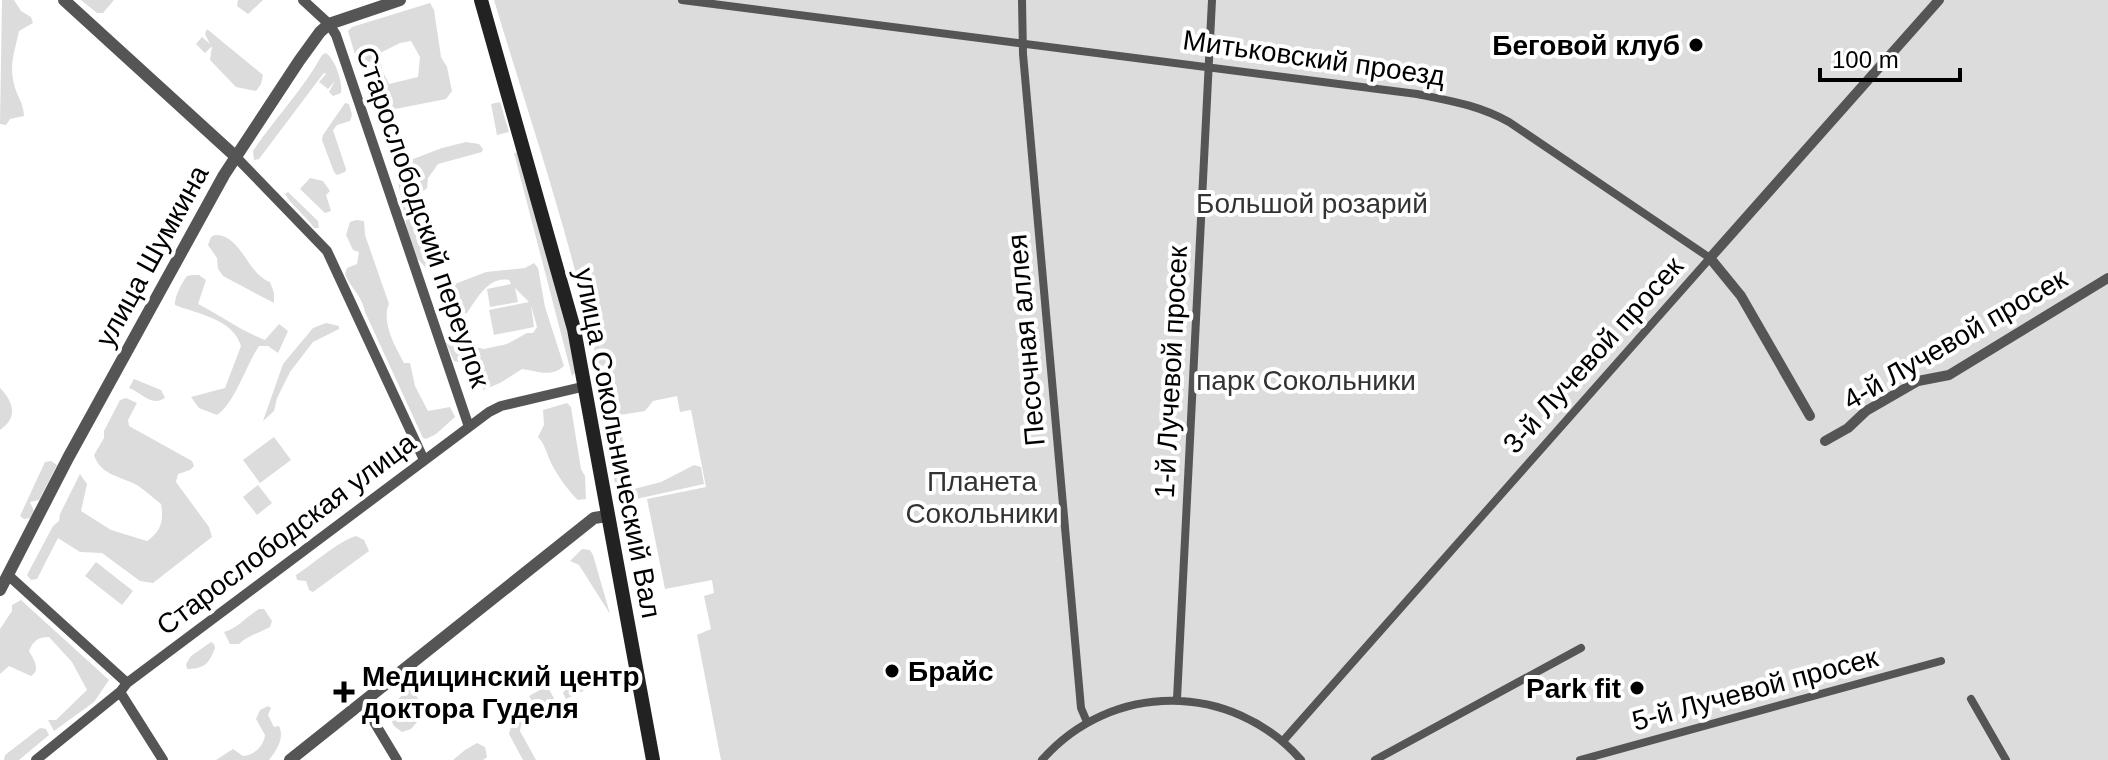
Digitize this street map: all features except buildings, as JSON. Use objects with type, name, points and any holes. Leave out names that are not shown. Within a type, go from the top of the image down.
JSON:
[{"type":"main road","name":"улица Сокольнический Вал","points":[[481,0],[563,283],[586,386],[653,760]]},
{"type":"street","points":[[64,0],[235,156],[327,251],[424,460]]},
{"type":"street","points":[[303,0],[329,24],[400,0]]},
{"type":"street","name":"Митьковский проезд","points":[[682,0],[1417,94],[1480,107],[1536,139],[1710,258],[1741,296],[1810,416]]},
{"type":"street","name":"Песочная аллея","points":[[1022,0],[1022,44],[1081,708],[1087,722]]},
{"type":"street","name":"1-й Лучевой просек","points":[[1177,699],[1212,0]]},
{"type":"street","name":"3-й Лучевой просек","points":[[1283,741],[1939,0]]},
{"type":"street","name":"улица Шумкина","points":[[0,590],[75,445],[235,156],[313,41],[329,24]]},
{"type":"street","name":"Старослободский переулок","points":[[329,24],[341,48],[469,427]]},
{"type":"street","name":"4-й Лучевой просек","points":[[1825,441],[1848,428],[1866,411],[1918,381],[1949,375],[2108,278]]},
{"type":"street","name":"Старослободская улица","points":[[36,760],[124,687],[469,427],[501,406],[586,386]]},
{"type":"street","points":[[290,760],[594,518],[607,516]]},
{"type":"street","points":[[8,575],[124,687],[163,760]]},
{"type":"street","points":[[1375,760],[1581,648]]},
{"type":"street","name":"5-й Лучевой просек","points":[[1580,760],[1941,661]]},
{"type":"street","points":[[1042,760],[1068,734],[1087,722],[1130,704],[1177,699],[1208,703],[1238,713],[1263,726],[1301,760]]},
{"type":"street","points":[[1971,699],[2006,760]]},
{"type":"street","points":[[362,702],[397,760]]},
{"type":"green space","points":[[2,0],[14,0],[33,23],[19,31],[12,64],[14,84],[24,116],[10,119],[6,125],[0,124]]},
{"type":"green space","points":[[81,0],[114,0],[103,13],[97,13]]},
{"type":"green space","points":[[238,0],[263,0],[248,14],[237,6]]},
{"type":"green space","name":"парк Сокольники","points":[[494,0],[2108,0],[2108,760],[721,760],[697,635],[711,629],[704,596],[714,593],[712,580],[665,589],[647,499],[706,487],[691,410],[680,412],[677,396],[653,401],[645,411],[620,415],[623,444],[634,489],[661,482],[694,465],[701,467],[704,484],[636,499],[618,495],[613,475],[615,458],[610,446],[612,438],[604,418],[604,411],[615,406],[605,407],[584,304]]},
{"type":"green space","points":[[430,3],[434,10],[441,57],[447,67],[452,91],[446,99],[375,113],[372,95],[380,89],[367,60],[356,58],[348,31],[352,27]],"holes":[[[411,41],[420,57],[418,77],[389,84],[382,70],[380,53]]]},
{"type":"green space","points":[[207,29],[263,75],[256,91],[236,87],[210,60],[212,46],[205,53],[196,44],[202,37],[210,44],[205,34]]},
{"type":"green space","points":[[326,53],[338,71],[341,93],[333,96],[329,92],[335,81],[328,89],[319,82],[326,74],[334,80],[325,73],[323,74],[259,159],[254,160],[253,151]]},
{"type":"green space","points":[[500,102],[509,132],[497,135],[491,104]]},
{"type":"green space","points":[[345,103],[349,104],[350,121],[337,125],[333,130],[346,169],[337,175],[322,140]]},
{"type":"green space","points":[[466,142],[479,144],[482,152],[438,164],[428,178],[427,188],[417,196],[414,213],[431,267],[426,268],[416,257],[409,239],[395,166]]},
{"type":"green space","points":[[519,152],[562,297],[576,372],[572,376],[514,153]]},
{"type":"green space","points":[[310,178],[323,181],[330,191],[326,195],[331,211],[325,213],[300,189]]},
{"type":"green space","points":[[288,192],[318,221],[319,228],[314,228],[291,203],[285,194]]},
{"type":"green space","points":[[364,221],[365,235],[389,304],[387,318],[390,334],[404,363],[410,363],[415,386],[428,411],[450,407],[455,417],[426,439],[361,301],[345,274],[347,268],[357,264],[359,252],[353,250],[346,235],[350,222]]},
{"type":"green space","points":[[215,235],[231,241],[255,271],[270,282],[274,303],[223,276],[218,269],[217,258],[208,245]]},
{"type":"green space","points":[[534,263],[538,268],[545,307],[564,366],[549,373],[522,369],[483,390],[475,365],[454,361],[446,343],[484,349],[533,333],[537,327],[531,305],[534,327],[494,335],[489,310],[529,302],[515,288],[518,302],[490,307],[487,289],[511,284],[509,280],[489,285],[467,313],[443,313],[438,294],[442,289],[486,272],[525,268]]},
{"type":"green space","points":[[199,275],[206,280],[198,304],[265,340],[279,324],[288,331],[278,353],[268,346],[259,346],[235,393],[217,415],[199,408],[191,397],[225,388],[241,346],[231,329],[223,324],[175,305],[187,276]]},
{"type":"green space","points":[[326,323],[339,326],[339,329],[313,342],[290,372],[274,411],[263,421],[283,364],[313,328]]},
{"type":"green space","points":[[134,379],[161,390],[165,398],[151,400],[129,388]]},
{"type":"green space","points":[[0,388],[11,404],[12,415],[0,430]]},
{"type":"green space","points":[[126,398],[137,403],[128,420],[129,426],[192,461],[194,466],[178,474],[176,482],[209,527],[212,537],[153,583],[140,581],[102,553],[80,552],[58,538],[37,579],[31,580],[27,575],[53,526],[59,521],[80,474],[87,484],[81,511],[111,530],[147,541],[156,533],[162,521],[161,504],[135,484],[105,470],[94,455],[120,400]]},
{"type":"green space","points":[[567,403],[571,407],[581,469],[585,476],[586,499],[578,500],[567,488],[538,437],[544,425],[543,410]]},
{"type":"green space","points":[[274,437],[291,460],[260,483],[243,460]]},
{"type":"green space","points":[[51,461],[57,465],[39,500],[30,502],[34,511],[30,518],[24,519],[20,516],[45,462]]},
{"type":"green space","points":[[258,485],[272,503],[257,515],[243,497]]},
{"type":"green space","points":[[356,536],[364,540],[369,551],[313,592],[306,581],[297,580],[296,575],[334,547]]},
{"type":"green space","points":[[582,549],[590,550],[593,555],[610,614],[579,565],[570,561]]},
{"type":"green space","points":[[96,562],[133,591],[122,605],[85,576]]},
{"type":"green space","points":[[21,600],[109,680],[94,702],[54,731],[48,720],[56,720],[87,690],[72,662],[49,637],[34,642],[29,651],[36,668],[34,674],[31,676],[9,666],[0,674],[0,629],[12,611],[12,605]]},
{"type":"green space","points":[[259,609],[264,609],[272,621],[270,627],[239,644],[230,644],[224,632]]},
{"type":"green space","points":[[211,642],[215,648],[208,662],[202,667],[187,669],[186,664],[191,656]]},
{"type":"green space","points":[[583,668],[587,686],[566,699],[563,693],[568,679]]},
{"type":"green space","points":[[547,686],[555,700],[537,710],[529,696]]},
{"type":"green space","points":[[410,688],[426,712],[411,729],[402,732],[394,726],[386,710]]},
{"type":"green space","points":[[527,700],[534,710],[534,716],[521,725],[520,731],[536,760],[523,760],[509,734],[516,710]]},
{"type":"green space","points":[[268,706],[271,708],[268,715],[274,727],[279,726],[281,736],[269,760],[216,760],[233,749],[243,756],[257,750],[265,735],[256,719],[260,710]]},
{"type":"green space","points":[[40,728],[46,729],[49,735],[19,760],[4,760],[5,755]]},
{"type":"green space","points":[[477,743],[485,747],[487,757],[483,760],[453,760],[465,750]]},
{"type":"place","name":"Беговой клуб","points":[[1696,45]]},
{"type":"place","name":"Брайс","points":[[892,671]]},
{"type":"place","name":"Park fit","points":[[1637,688]]},
{"type":"place","name":"Медицинский центр доктора Гуделя","points":[[344,692]]},
{"type":"park label","name":"Большой розарий","points":[[1312,203]]},
{"type":"park label","name":"Планета Сокольники","points":[[982,497]]}]
